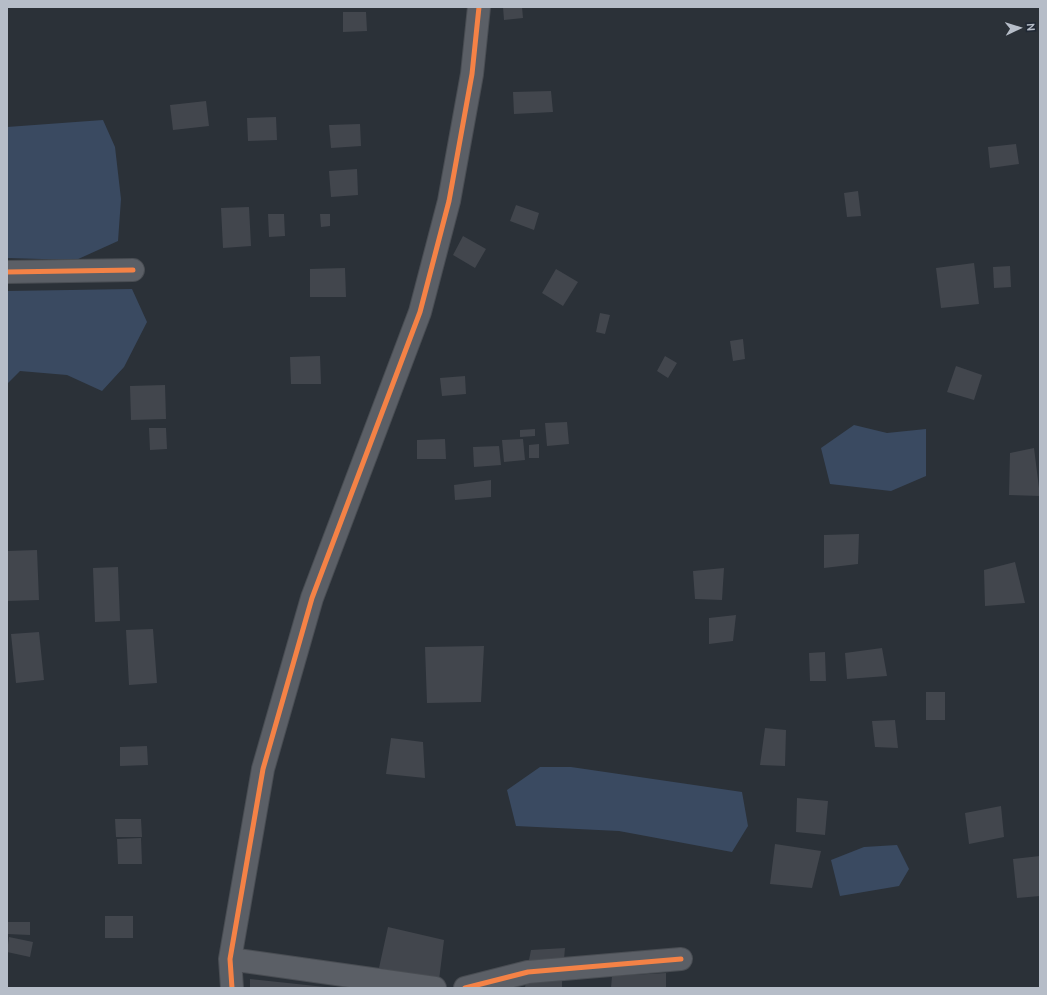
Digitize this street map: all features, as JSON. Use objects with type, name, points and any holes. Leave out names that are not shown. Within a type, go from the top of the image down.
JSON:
[{"type":"street","points":[[232,988],[230,959],[263,769],[312,598],[420,312],[448,201],[472,74],[479,7]]},
{"type":"street","points":[[7,272],[133,270]]},
{"type":"street","points":[[230,959],[435,988]]},
{"type":"street","points":[[465,988],[528,972],[681,959]]},
{"type":"water","points":[[103,120],[115,147],[121,199],[118,241],[76,260],[7,258],[7,127]]},
{"type":"water","points":[[132,289],[147,322],[124,367],[102,391],[67,375],[20,371],[7,384],[7,291]]},
{"type":"water","points":[[854,425],[887,433],[926,429],[926,476],[891,491],[830,484],[821,448]]},
{"type":"water","points":[[540,767],[571,767],[742,792],[748,826],[732,852],[619,831],[516,826],[507,790]]},
{"type":"water","points":[[897,845],[909,869],[899,886],[840,896],[831,860],[864,847]]},
{"type":"building","points":[[503,7],[522,7],[523,18],[504,20]]},
{"type":"building","points":[[343,12],[366,12],[367,31],[343,32]]},
{"type":"building","points":[[551,91],[553,112],[514,114],[513,92]]},
{"type":"building","points":[[206,101],[209,126],[173,130],[170,105]]},
{"type":"building","points":[[276,117],[277,140],[248,141],[247,118]]},
{"type":"building","points":[[360,124],[361,146],[331,148],[329,125]]},
{"type":"building","points":[[1016,144],[1019,164],[990,168],[988,147]]},
{"type":"building","points":[[357,169],[358,195],[331,197],[329,171]]},
{"type":"building","points":[[858,191],[861,216],[847,217],[844,193]]},
{"type":"building","points":[[516,205],[539,213],[534,230],[510,221]]},
{"type":"building","points":[[249,207],[251,246],[223,248],[221,208]]},
{"type":"building","points":[[268,214],[284,214],[285,236],[269,237]]},
{"type":"building","points":[[320,214],[330,214],[330,226],[321,227]]},
{"type":"building","points":[[463,236],[486,249],[475,268],[453,255]]},
{"type":"building","points":[[974,263],[979,304],[941,308],[936,268]]},
{"type":"building","points":[[1010,266],[1011,287],[994,288],[993,267]]},
{"type":"building","points":[[345,268],[346,297],[310,297],[310,269]]},
{"type":"building","points":[[556,269],[578,282],[563,306],[542,293]]},
{"type":"building","points":[[600,313],[610,315],[605,334],[596,332]]},
{"type":"building","points":[[743,339],[745,359],[733,361],[730,341]]},
{"type":"building","points":[[320,356],[321,384],[291,384],[290,357]]},
{"type":"building","points":[[665,356],[677,363],[668,378],[657,371]]},
{"type":"building","points":[[956,366],[982,375],[974,400],[947,392]]},
{"type":"building","points":[[465,376],[466,394],[442,396],[440,378]]},
{"type":"building","points":[[165,385],[166,419],[131,420],[130,386]]},
{"type":"building","points":[[567,422],[569,444],[547,446],[545,423]]},
{"type":"building","points":[[149,428],[166,428],[167,449],[150,450]]},
{"type":"building","points":[[535,429],[535,436],[520,437],[520,430]]},
{"type":"building","points":[[445,439],[446,459],[417,459],[417,440]]},
{"type":"building","points":[[523,439],[525,460],[504,462],[502,440]]},
{"type":"building","points":[[539,444],[539,458],[529,458],[529,445]]},
{"type":"building","points":[[499,446],[501,465],[474,467],[473,447]]},
{"type":"building","points":[[1034,448],[1040,496],[1009,495],[1010,453]]},
{"type":"building","points":[[491,480],[491,497],[455,500],[454,485]]},
{"type":"building","points":[[859,534],[858,564],[824,568],[824,535]]},
{"type":"building","points":[[37,550],[39,600],[7,601],[7,551]]},
{"type":"building","points":[[1015,562],[1025,603],[985,606],[984,570]]},
{"type":"building","points":[[118,567],[120,621],[95,622],[93,568]]},
{"type":"building","points":[[724,568],[722,600],[695,599],[693,571]]},
{"type":"building","points":[[736,615],[733,641],[709,644],[709,618]]},
{"type":"building","points":[[153,629],[157,683],[129,685],[126,630]]},
{"type":"building","points":[[39,632],[44,680],[16,683],[11,634]]},
{"type":"building","points":[[484,646],[481,702],[427,703],[425,647]]},
{"type":"building","points":[[882,648],[887,676],[847,679],[845,653]]},
{"type":"building","points":[[825,652],[826,681],[810,681],[809,653]]},
{"type":"building","points":[[926,692],[945,692],[945,720],[926,720]]},
{"type":"building","points":[[895,720],[898,748],[875,747],[872,721]]},
{"type":"building","points":[[765,728],[786,730],[785,766],[760,765]]},
{"type":"building","points":[[391,738],[423,742],[425,778],[386,774]]},
{"type":"building","points":[[147,746],[148,765],[120,766],[120,747]]},
{"type":"building","points":[[797,798],[828,801],[825,835],[796,832]]},
{"type":"building","points":[[1001,806],[1004,837],[969,844],[965,813]]},
{"type":"building","points":[[115,819],[141,819],[142,837],[116,837]]},
{"type":"building","points":[[141,838],[142,864],[118,864],[117,839]]},
{"type":"building","points":[[775,844],[821,851],[812,888],[770,884]]},
{"type":"building","points":[[1040,856],[1040,896],[1017,898],[1013,859]]},
{"type":"building","points":[[105,916],[133,916],[133,938],[105,938]]},
{"type":"building","points":[[7,922],[30,922],[30,935],[7,934]]},
{"type":"building","points":[[388,927],[444,940],[439,980],[379,968]]},
{"type":"building","points":[[9,937],[33,942],[30,957],[7,952]]},
{"type":"building","points":[[565,948],[564,959],[528,965],[531,950]]},
{"type":"building","points":[[666,973],[666,988],[611,988],[612,976]]},
{"type":"building","points":[[250,979],[325,987],[325,988],[250,988]]},
{"type":"building","points":[[526,980],[562,980],[562,988],[525,988]]},
{"type":"cycle path","points":[[232,988],[230,959],[263,769],[312,598],[420,312],[449,201],[472,74],[479,7]]},
{"type":"cycle path","points":[[7,272],[133,270]]},
{"type":"cycle path","points":[[465,988],[528,972],[681,959]]}]
